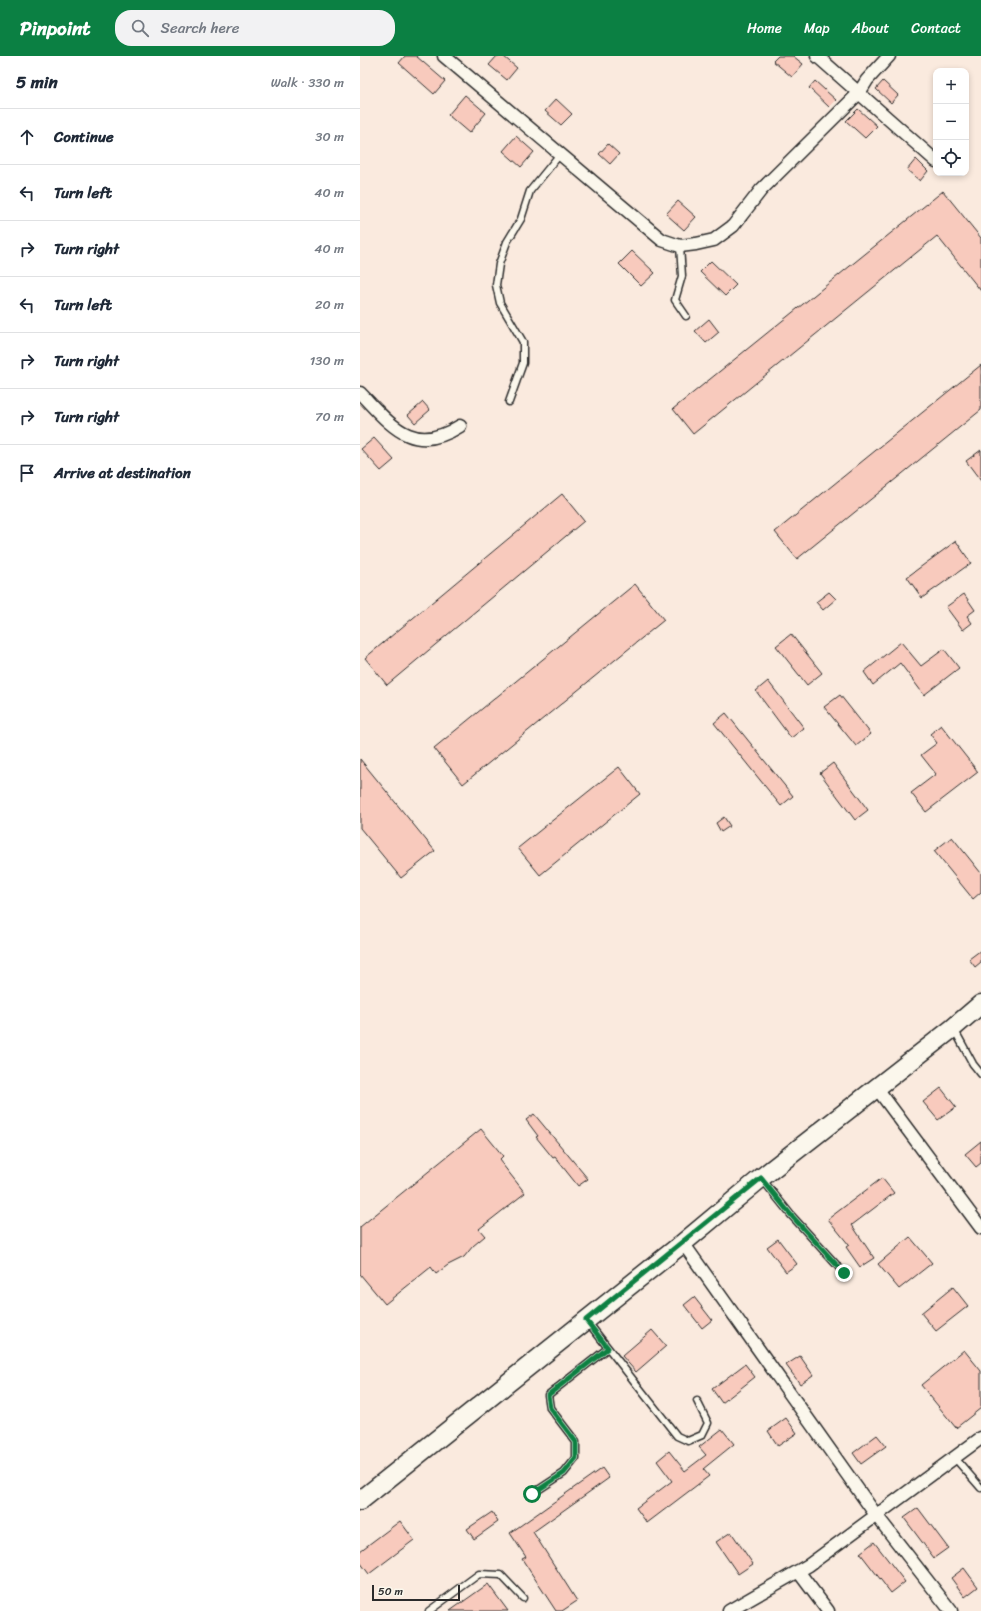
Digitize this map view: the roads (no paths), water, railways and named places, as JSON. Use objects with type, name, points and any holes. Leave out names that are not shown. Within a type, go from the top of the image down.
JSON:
[{"type":"main road","points":[[360,1501],[683,1243],[761,1178],[953,1028],[981,1004]]},
{"type":"street","points":[[444,56],[662,240],[680,246],[714,240],[733,226],[760,190],[859,93],[867,80],[889,56]]},
{"type":"street","points":[[817,56],[911,137],[933,158]]},
{"type":"street","points":[[360,393],[402,433],[418,439],[434,439],[446,436],[460,426]]},
{"type":"street","points":[[876,1087],[981,1228]]},
{"type":"street","points":[[683,1243],[876,1515],[951,1611]]},
{"type":"street","points":[[729,1611],[798,1571],[981,1438]]},
{"type":"street","points":[[798,1571],[828,1611]]},
{"type":"lane","points":[[509,402],[523,363],[523,342],[500,303],[496,285],[499,264],[507,242],[520,219],[530,191],[560,153]]},
{"type":"lane","points":[[680,246],[682,276],[675,300],[686,316]]},
{"type":"lane","points":[[953,1028],[973,1064],[981,1074]]},
{"type":"lane","points":[[761,1178],[791,1215],[844,1273]]},
{"type":"lane","points":[[586,1320],[677,1436],[688,1441],[702,1435],[708,1422],[697,1401]]},
{"type":"lane","points":[[532,1494],[564,1473],[576,1458],[576,1442],[550,1408],[548,1395],[608,1348]]},
{"type":"lane","points":[[954,1457],[981,1488]]},
{"type":"lane","points":[[429,1611],[479,1574],[501,1574],[523,1598]]}]
